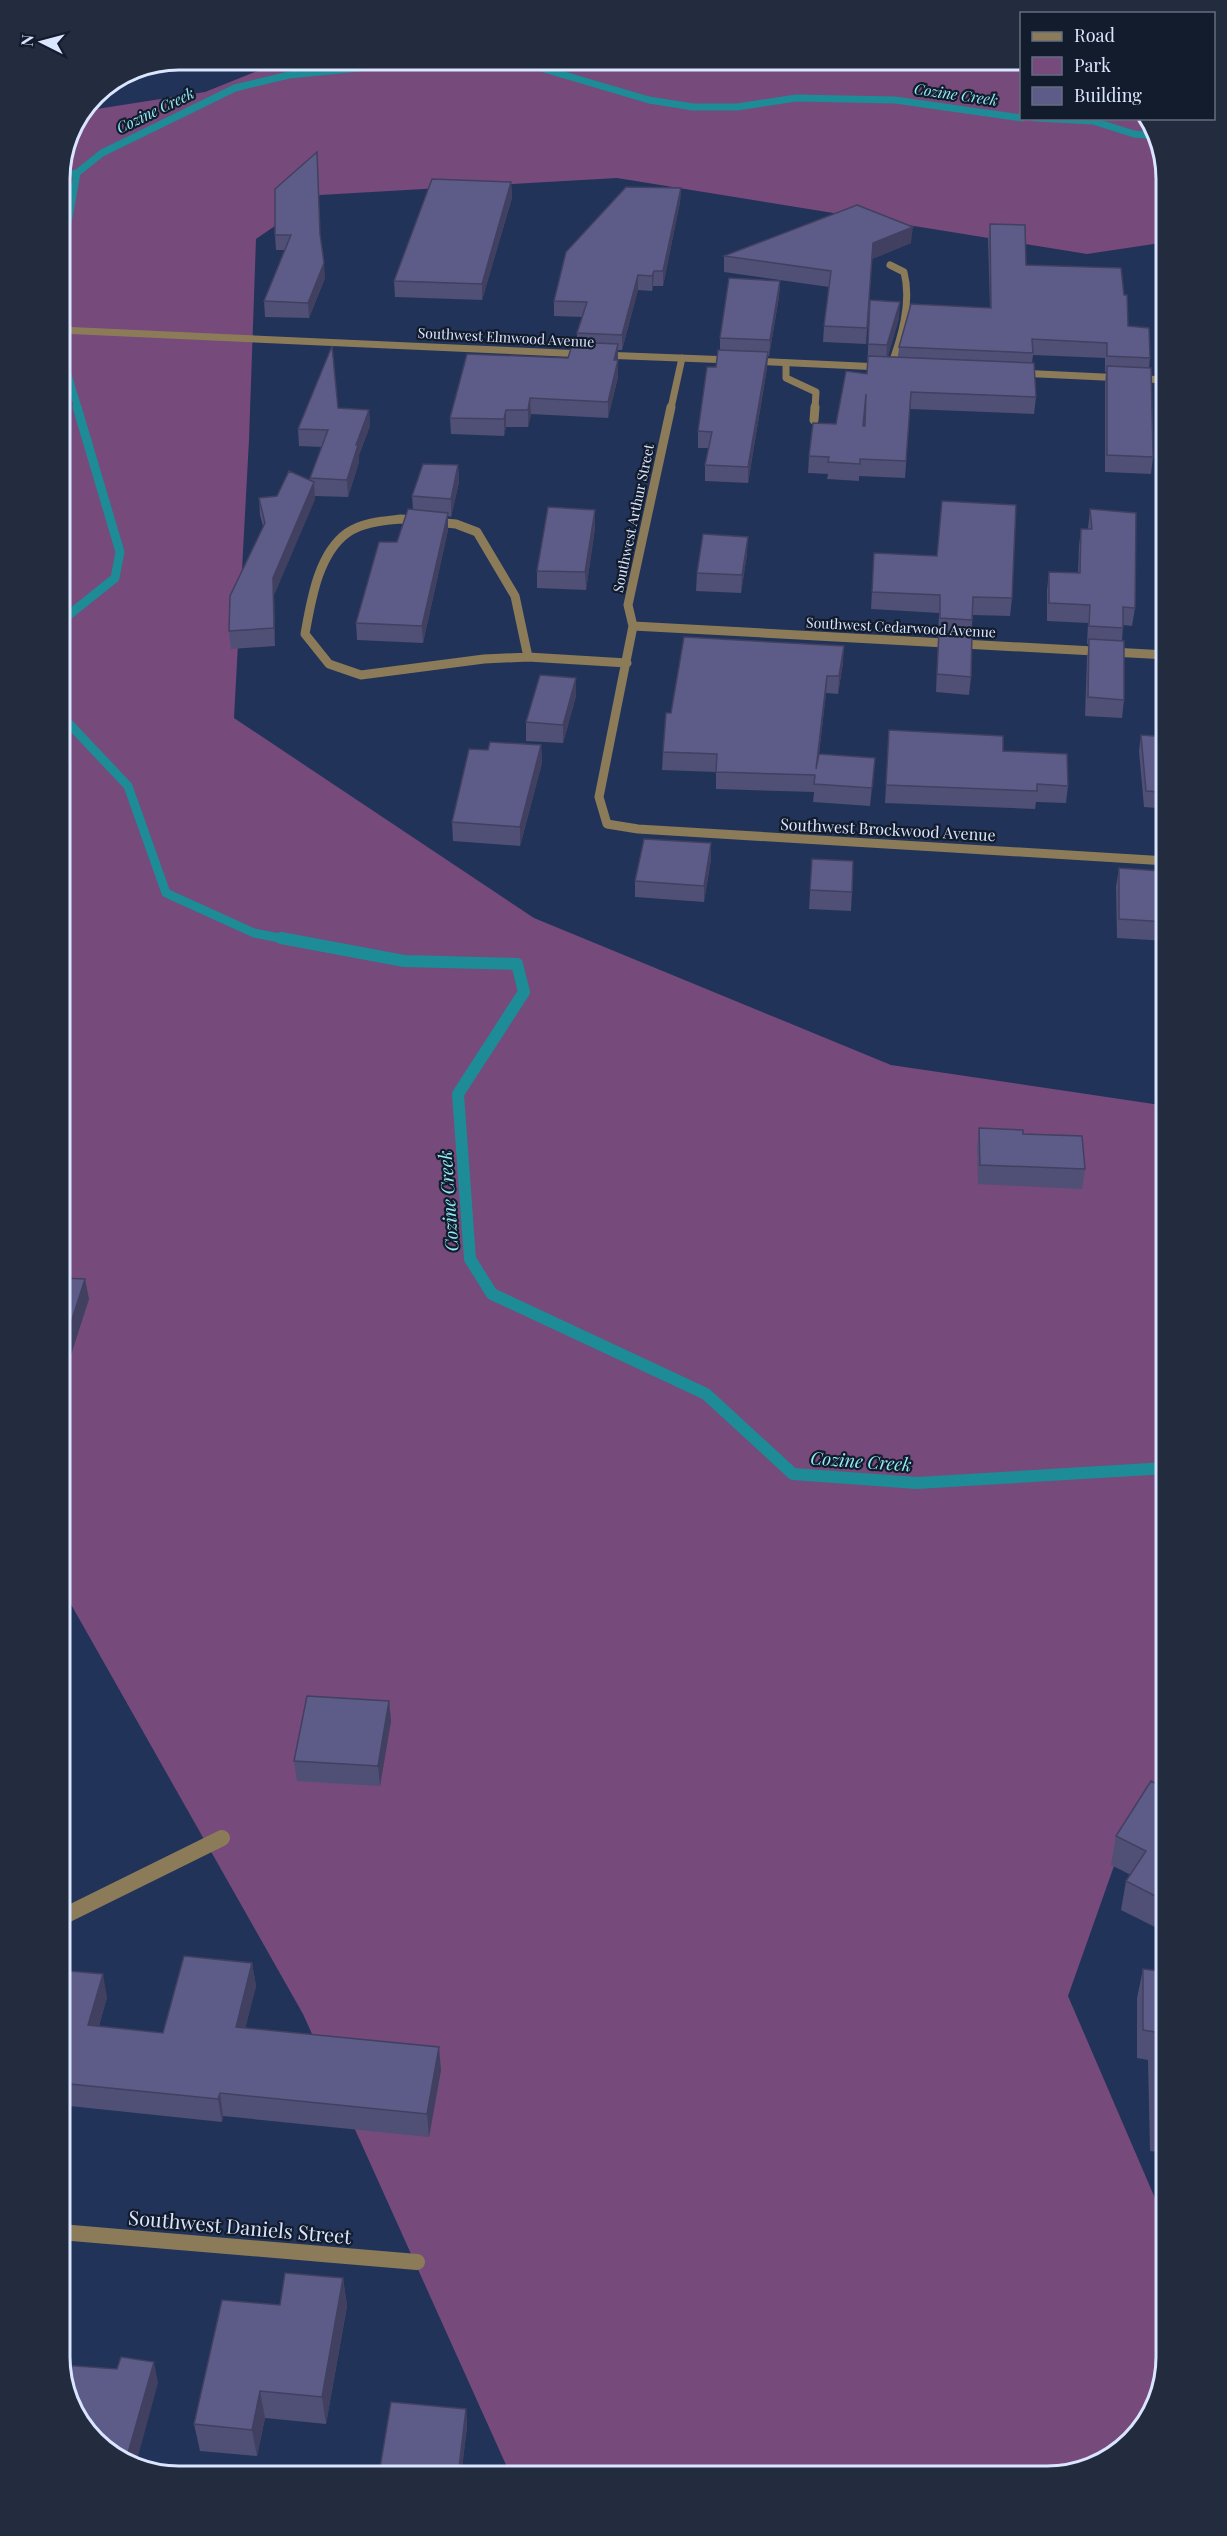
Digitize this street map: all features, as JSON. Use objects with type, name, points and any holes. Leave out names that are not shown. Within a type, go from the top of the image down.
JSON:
[{"type":"street","points":[[890,265],[903,272],[908,288],[898,344],[890,368]]},
{"type":"street","name":"Southwest Elmwood Avenue","points":[[71,330],[901,368]]},
{"type":"street","name":"Southwest Arthur Street","points":[[607,824],[599,797],[633,626],[628,604],[682,358]]},
{"type":"street","points":[[786,363],[786,378],[816,392],[814,420]]},
{"type":"street","points":[[1004,373],[1156,380]]},
{"type":"street","points":[[528,657],[515,596],[477,532],[456,524],[401,519],[372,523],[347,534],[330,552],[309,610],[305,634],[329,664],[361,675],[484,659],[528,657],[627,663]]},
{"type":"street","name":"Southwest Cedarwood Avenue","points":[[633,626],[1156,654]]},
{"type":"street","name":"Southwest Brockwood Avenue","points":[[607,824],[638,829],[1156,860]]},
{"type":"street","points":[[70,1913],[222,1838]]},
{"type":"street","name":"Southwest Daniels Street","points":[[70,2233],[417,2262]]},
{"type":"green space","points":[[260,70],[1020,71],[1020,120],[1139,120],[1151,144],[1156,165],[1156,244],[1087,254],[617,178],[320,195],[256,239],[249,440],[234,718],[534,918],[891,1065],[1156,1104],[1156,1815],[1131,1818],[1068,1996],[1156,2200],[1156,2371],[1145,2405],[1125,2434],[1102,2451],[1083,2460],[1048,2466],[506,2465],[303,2014],[70,1603],[71,172],[74,151],[79,138],[96,109],[205,92]]},
{"type":"building","points":[[317,152],[320,234],[324,263],[308,303],[264,301],[291,235],[275,235],[275,189]]},
{"type":"building","points":[[432,179],[511,182],[482,284],[394,281]]},
{"type":"building","points":[[626,187],[681,188],[663,271],[654,271],[652,276],[638,275],[622,335],[577,333],[587,302],[554,301],[566,252]]},
{"type":"building","points":[[857,205],[913,227],[873,243],[867,328],[824,326],[831,271],[724,256]]},
{"type":"building","points":[[990,224],[1025,225],[1026,265],[1121,268],[1124,295],[1127,295],[1128,326],[1149,328],[1150,358],[1107,356],[1107,343],[1032,339],[1033,353],[899,347],[911,304],[991,308]]},
{"type":"building","points":[[729,278],[780,281],[770,340],[720,338]]},
{"type":"building","points":[[870,300],[900,302],[887,345],[868,344]]},
{"type":"building","points":[[573,342],[618,344],[614,360],[618,360],[608,402],[530,398],[528,410],[506,410],[504,419],[450,418],[467,354],[568,358]]},
{"type":"building","points":[[332,346],[338,408],[369,410],[356,445],[358,445],[347,480],[310,478],[328,430],[298,429]]},
{"type":"building","points":[[718,350],[768,352],[748,467],[705,465],[712,432],[698,431],[707,367],[716,367]]},
{"type":"building","points":[[868,356],[1034,363],[1036,397],[911,392],[906,461],[860,459],[860,464],[828,462],[829,457],[809,456],[813,423],[836,424],[846,371],[867,374]],"holes":[[[866,394],[865,426],[863,426]]]},
{"type":"building","points":[[1107,366],[1151,368],[1153,457],[1107,455]]},
{"type":"building","points":[[423,464],[458,465],[451,499],[412,496]]},
{"type":"building","points":[[289,471],[314,482],[273,578],[274,628],[229,631],[230,596],[265,523],[259,498],[277,496]]},
{"type":"building","points":[[942,501],[1016,505],[1012,598],[973,597],[972,620],[940,618],[940,595],[872,592],[874,553],[937,556]]},
{"type":"building","points":[[548,507],[595,510],[585,572],[537,571]]},
{"type":"building","points":[[408,509],[448,513],[422,626],[356,623],[379,542],[397,542]]},
{"type":"building","points":[[1090,509],[1136,513],[1135,608],[1123,607],[1123,628],[1089,626],[1090,605],[1049,603],[1049,572],[1080,573],[1081,529],[1092,529]]},
{"type":"building","points":[[703,534],[748,537],[742,575],[697,573]]},
{"type":"building","points":[[939,631],[972,633],[971,677],[937,674]]},
{"type":"building","points":[[684,637],[844,646],[839,676],[827,676],[816,769],[819,754],[875,758],[872,788],[814,784],[815,775],[716,772],[717,754],[663,752],[666,713],[671,713]]},
{"type":"building","points":[[1089,639],[1124,641],[1124,700],[1088,697]]},
{"type":"building","points":[[540,675],[576,678],[563,725],[526,722]]},
{"type":"building","points":[[889,730],[1003,736],[1003,751],[1067,754],[1068,786],[1037,784],[1037,791],[886,785]]},
{"type":"building","points":[[1141,735],[1156,736],[1156,792],[1146,791]]},
{"type":"building","points":[[490,742],[541,745],[520,827],[452,822],[469,749],[488,750]]},
{"type":"building","points":[[644,839],[711,843],[704,886],[635,881]]},
{"type":"building","points":[[812,859],[853,861],[852,892],[810,890]]},
{"type":"building","points":[[1119,868],[1156,871],[1156,921],[1119,919]]},
{"type":"building","points":[[979,1128],[1023,1130],[1023,1134],[1082,1136],[1085,1169],[980,1165]]},
{"type":"building","points":[[70,1278],[85,1279],[70,1324]]},
{"type":"building","points":[[307,1696],[389,1701],[378,1766],[294,1761]]},
{"type":"building","points":[[1151,1781],[1156,1784],[1156,1896],[1126,1881],[1146,1851],[1116,1836]]},
{"type":"building","points":[[184,1956],[252,1963],[236,2027],[439,2047],[427,2114],[220,2093],[218,2099],[70,2084],[70,1971],[103,1974],[88,2025],[163,2033]]},
{"type":"building","points":[[1143,1969],[1156,1971],[1156,2123],[1155,2032],[1143,2030]]},
{"type":"building","points":[[285,2273],[343,2278],[322,2397],[260,2391],[252,2430],[194,2424],[222,2300],[280,2305]]},
{"type":"building","points":[[121,2357],[154,2362],[128,2452],[107,2439],[85,2411],[74,2385],[71,2366],[117,2369]]},
{"type":"building","points":[[391,2402],[466,2409],[459,2465],[380,2465]]},
{"type":"waterway","name":"Cozine Creek","points":[[77,173],[102,153],[235,88],[289,75],[338,70]]},
{"type":"waterway","name":"Cozine Creek","points":[[549,70],[649,100],[693,107],[737,107],[796,98],[895,100],[1020,118]]},
{"type":"waterway","name":"Cozine Creek","points":[[1074,120],[1093,121],[1134,134],[1147,135]]},
{"type":"waterway","points":[[71,174],[77,173]]},
{"type":"waterway","name":"Cozine Creek","points":[[71,206],[77,173]]},
{"type":"waterway","name":"Cozine Creek","points":[[71,384],[78,408]]},
{"type":"waterway","name":"Cozine Creek","points":[[71,613],[115,578],[120,552],[77,407]]},
{"type":"waterway","name":"Cozine Creek","points":[[71,725],[128,786],[166,893],[254,933],[289,940]]},
{"type":"waterway","name":"Cozine Creek","points":[[281,938],[404,961],[517,964],[524,992],[458,1094],[470,1259],[492,1294],[706,1394],[793,1474],[917,1483],[1156,1469]]}]
